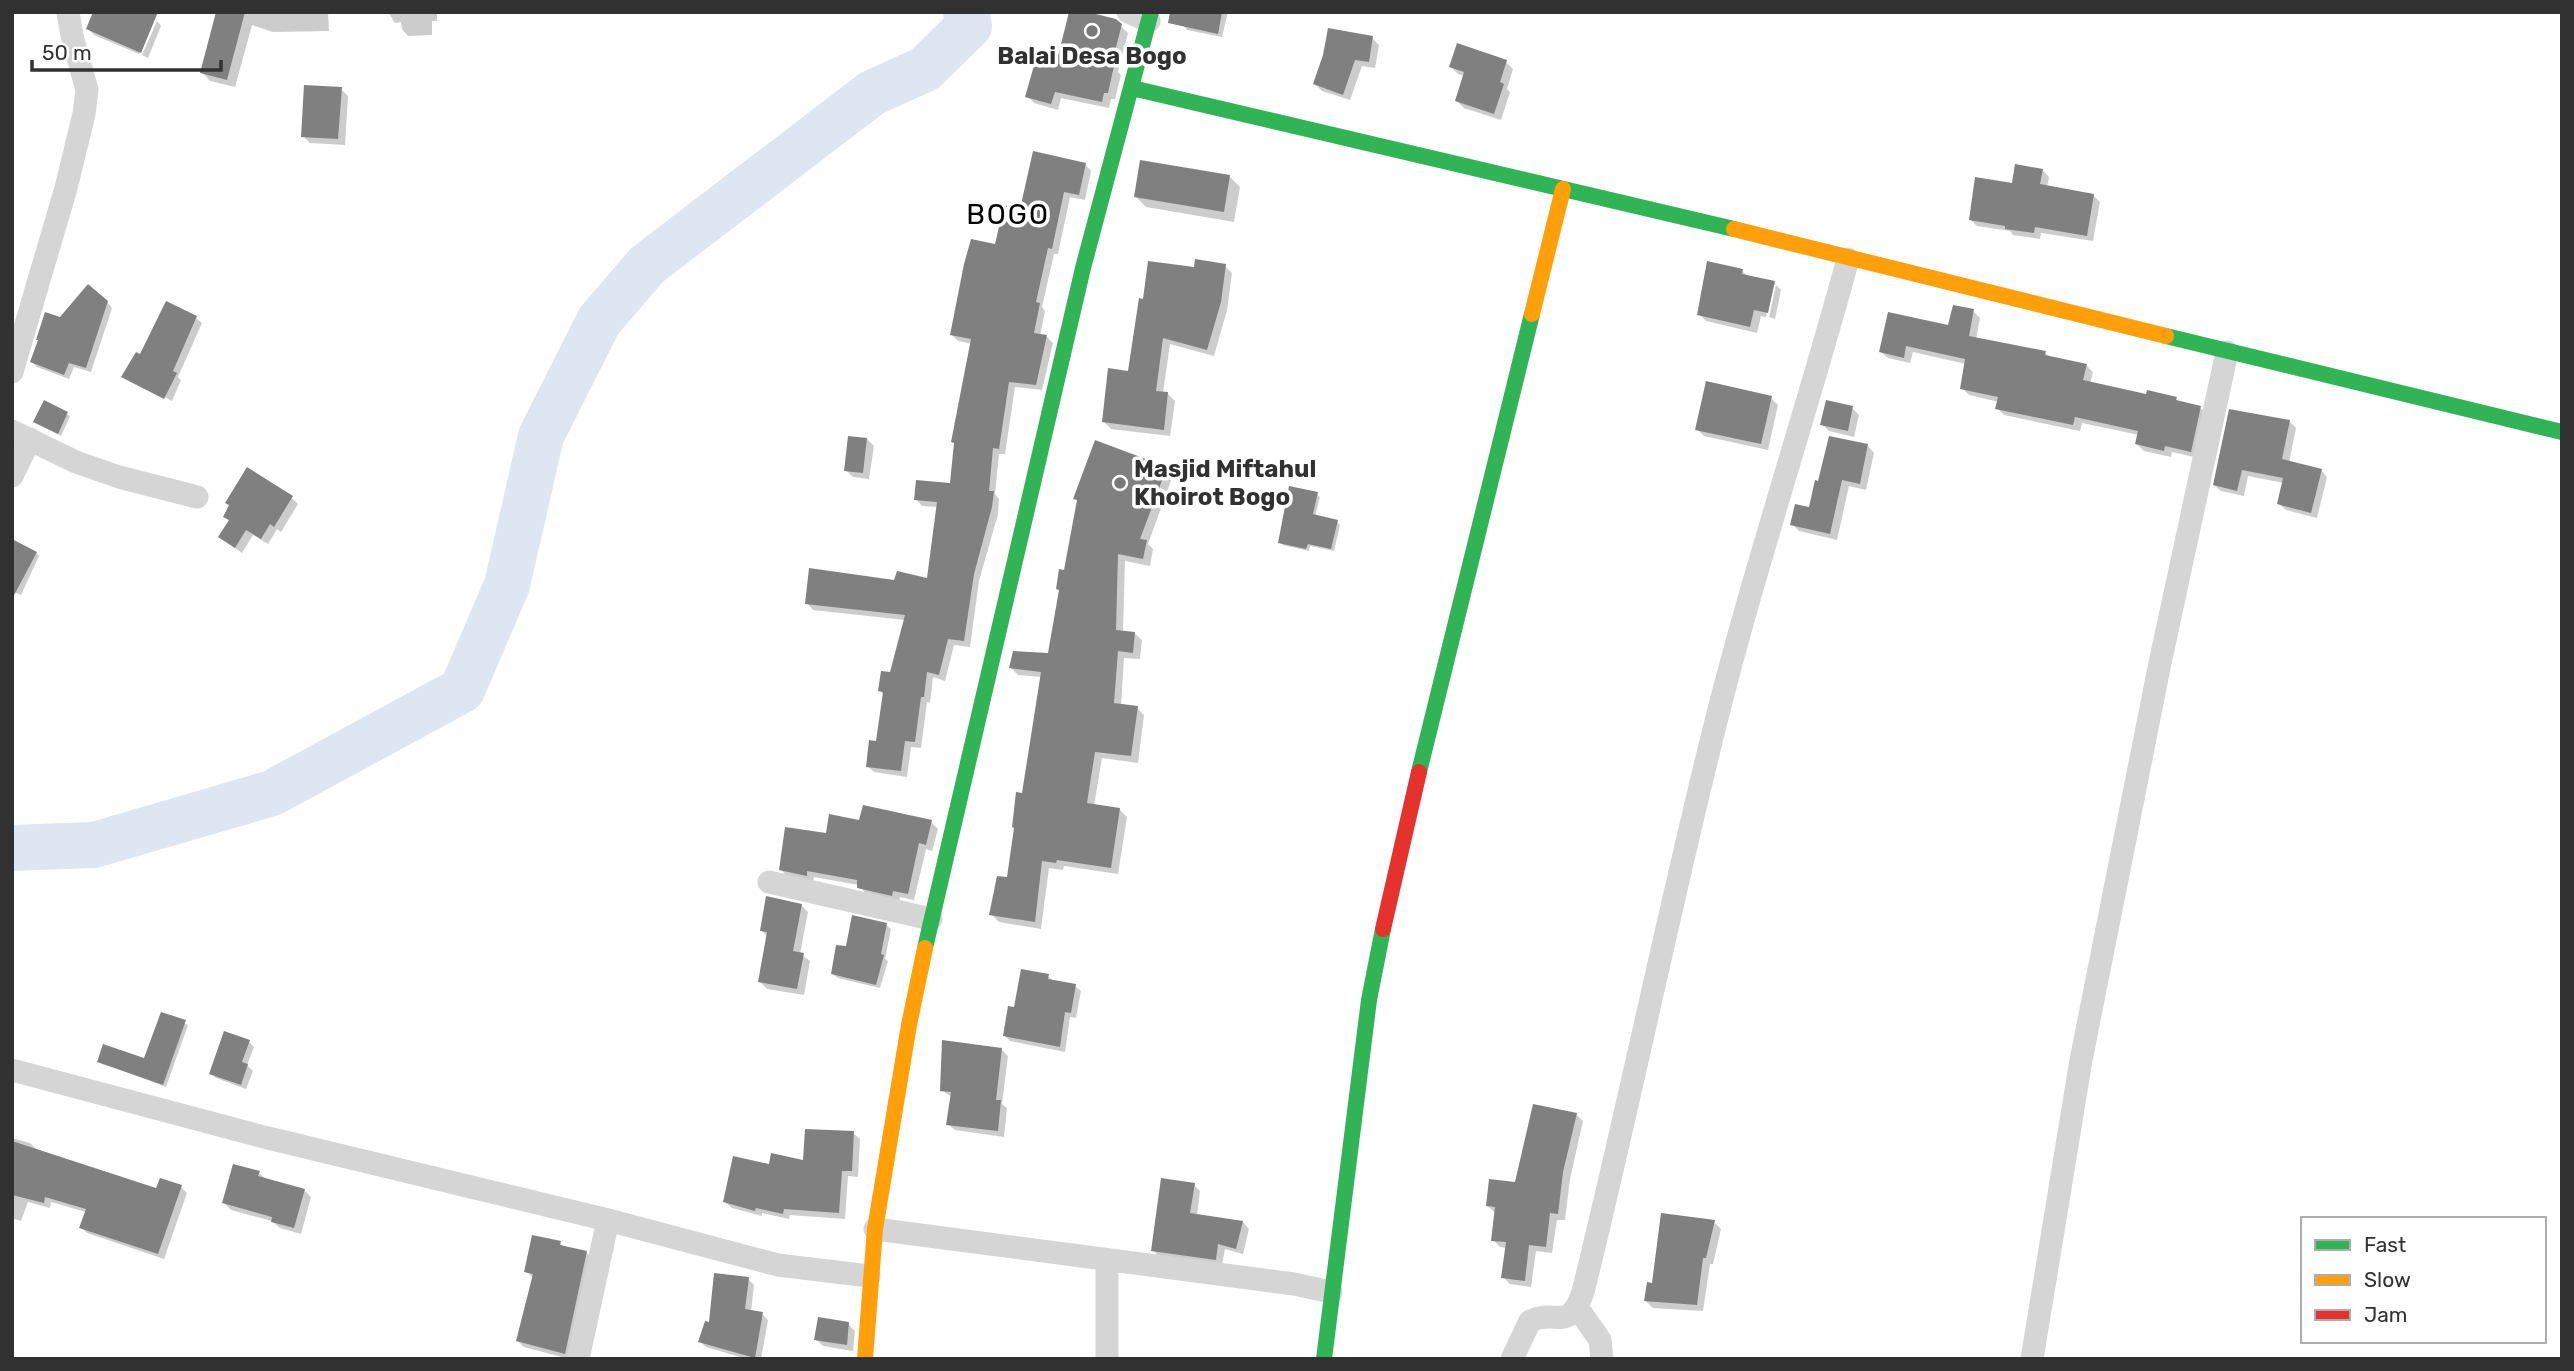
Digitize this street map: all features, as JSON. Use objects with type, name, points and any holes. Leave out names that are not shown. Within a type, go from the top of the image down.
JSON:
[{"type":"street","points":[[12,372],[66,188],[84,114],[87,90],[68,12]]},
{"type":"street","points":[[864,1359],[874,1229],[907,1037],[931,919],[1083,268],[1132,88],[1143,15]]},
{"type":"street","points":[[1132,88],[1265,116],[2562,432]]},
{"type":"street","points":[[1324,1359],[1352,1153],[1369,1000],[1390,896],[1431,718],[1563,189]]},
{"type":"street","points":[[1512,1359],[1530,1321],[1536,1318],[1566,1318],[1577,1307],[1620,1141],[1708,753],[1772,518],[1848,259]]},
{"type":"street","points":[[2032,1359],[2081,1060],[2160,663],[2227,352]]},
{"type":"street","points":[[12,476],[21,435],[76,462],[119,478],[197,497]]},
{"type":"street","points":[[769,882],[931,919]]},
{"type":"street","points":[[12,1070],[264,1137],[608,1220],[778,1265],[869,1276]]},
{"type":"street","points":[[578,1359],[608,1220]]},
{"type":"street","points":[[874,1229],[1294,1284],[1331,1292]]},
{"type":"street","points":[[1107,1260],[1107,1359]]},
{"type":"street","points":[[1577,1307],[1600,1340],[1602,1359]]},
{"type":"building","points":[[93,12],[158,12],[141,53],[86,29]]},
{"type":"building","points":[[216,12],[245,12],[227,80],[200,73]]},
{"type":"building","points":[[1069,12],[1088,12],[1116,19],[1122,24],[1111,66],[1114,66],[1108,93],[1104,93],[1102,102],[1055,92],[1051,104],[1025,97],[1037,55],[1057,60]]},
{"type":"building","points":[[1170,12],[1222,12],[1218,34],[1168,23]]},
{"type":"building","points":[[1328,28],[1373,36],[1369,62],[1355,60],[1343,95],[1313,84],[1323,55]]},
{"type":"building","points":[[1457,43],[1507,60],[1500,82],[1504,84],[1494,114],[1455,101],[1464,72],[1449,67]]},
{"type":"building","points":[[304,85],[342,87],[338,139],[301,137]]},
{"type":"building","points":[[1033,151],[1086,163],[1079,195],[1064,192],[1052,249],[1048,248],[1036,302],[1040,303],[1034,333],[1047,335],[1036,385],[1009,382],[999,449],[993,448],[989,491],[994,491],[992,507],[974,574],[964,641],[948,639],[939,675],[927,672],[915,742],[905,741],[901,771],[866,767],[869,740],[876,741],[883,692],[878,691],[881,671],[890,672],[905,615],[805,604],[809,568],[894,580],[897,571],[927,578],[937,502],[914,500],[916,480],[950,483],[954,443],[951,442],[971,339],[950,335],[964,264],[971,239],[995,244],[1004,205],[1020,209]]},
{"type":"building","points":[[1140,160],[1230,175],[1224,212],[1134,197]]},
{"type":"building","points":[[2015,164],[2043,169],[2040,184],[2094,194],[2087,236],[2035,227],[2034,233],[1969,220],[1975,177],[2012,183]]},
{"type":"building","points":[[1195,259],[1226,264],[1221,302],[1207,350],[1163,338],[1156,391],[1168,392],[1164,430],[1102,422],[1108,368],[1128,371],[1139,298],[1143,299],[1148,261],[1194,267]]},
{"type":"building","points":[[1707,261],[1743,269],[1742,274],[1775,281],[1768,313],[1754,310],[1750,327],[1697,315]]},
{"type":"building","points":[[88,284],[108,301],[86,368],[69,363],[64,375],[30,362],[45,312],[60,317]]},
{"type":"building","points":[[166,301],[197,316],[173,371],[177,373],[164,399],[121,377],[136,352],[140,354]]},
{"type":"building","points":[[1953,305],[1974,309],[1969,336],[2046,351],[2045,355],[2087,364],[2083,380],[2146,394],[2147,390],[2201,406],[2191,452],[2165,446],[2164,451],[2135,444],[2138,431],[2075,417],[2073,425],[1995,409],[1998,397],[1960,389],[1965,359],[1906,346],[1904,358],[1879,352],[1888,312],[1948,325]]},
{"type":"building","points":[[1706,381],[1772,396],[1761,444],[1695,430]]},
{"type":"building","points":[[44,400],[68,412],[58,434],[33,422]]},
{"type":"building","points":[[1826,400],[1853,406],[1848,431],[1820,425]]},
{"type":"building","points":[[2229,409],[2290,420],[2282,459],[2322,469],[2311,513],[2277,504],[2283,478],[2242,470],[2237,491],[2213,485]]},
{"type":"building","points":[[848,436],[867,438],[863,473],[844,471]]},
{"type":"building","points":[[1829,436],[1868,444],[1860,484],[1842,480],[1830,534],[1790,525],[1795,504],[1809,507]]},
{"type":"building","points":[[1095,440],[1167,467],[1140,539],[1147,540],[1143,559],[1118,554],[1116,630],[1135,632],[1133,653],[1118,651],[1114,703],[1138,706],[1131,756],[1095,752],[1087,803],[1120,808],[1111,868],[1057,860],[1056,863],[1042,861],[1035,922],[989,915],[997,876],[1007,877],[1016,792],[1022,793],[1041,672],[1009,668],[1013,651],[1048,653],[1059,590],[1056,589],[1059,569],[1064,570],[1077,500],[1073,499]]},
{"type":"building","points":[[247,467],[293,496],[274,527],[270,524],[261,539],[246,530],[235,548],[218,537],[229,520],[223,517],[229,505],[225,503]]},
{"type":"building","points":[[1289,486],[1318,492],[1313,514],[1338,520],[1331,549],[1308,544],[1306,549],[1278,543]]},
{"type":"building","points":[[12,539],[37,552],[12,599]]},
{"type":"building","points":[[863,805],[932,820],[926,845],[919,843],[908,894],[893,891],[892,896],[857,888],[857,880],[807,871],[807,876],[779,870],[785,827],[826,833],[829,814],[859,820]]},
{"type":"building","points":[[766,896],[802,904],[793,951],[804,953],[797,989],[758,982],[767,932],[760,931]]},
{"type":"building","points":[[852,915],[887,923],[881,954],[884,955],[876,985],[831,974],[836,945],[846,946]]},
{"type":"building","points":[[1021,969],[1049,974],[1048,979],[1076,984],[1071,1013],[1065,1012],[1060,1047],[1003,1036],[1008,1006],[1014,1007]]},
{"type":"building","points":[[161,1012],[186,1020],[163,1085],[97,1062],[103,1044],[144,1058]]},
{"type":"building","points":[[224,1031],[250,1040],[242,1062],[248,1064],[241,1085],[209,1074]]},
{"type":"building","points":[[942,1040],[1002,1048],[996,1100],[1001,1100],[998,1131],[946,1125],[951,1092],[940,1091]]},
{"type":"building","points":[[1533,1104],[1577,1113],[1563,1172],[1558,1214],[1550,1213],[1546,1247],[1529,1245],[1525,1281],[1501,1278],[1506,1242],[1491,1241],[1495,1207],[1486,1206],[1489,1179],[1515,1182]]},
{"type":"building","points":[[805,1129],[854,1131],[852,1171],[842,1171],[839,1213],[784,1209],[783,1214],[756,1208],[755,1211],[723,1202],[733,1156],[769,1164],[771,1153],[803,1160]]},
{"type":"building","points":[[12,1141],[156,1188],[160,1178],[182,1185],[158,1254],[79,1228],[86,1209],[45,1197],[44,1203],[12,1195]]},
{"type":"building","points":[[233,1164],[260,1171],[258,1176],[305,1189],[294,1228],[271,1222],[272,1217],[222,1203]]},
{"type":"building","points":[[1161,1178],[1195,1183],[1190,1213],[1243,1221],[1236,1249],[1218,1244],[1216,1260],[1151,1251]]},
{"type":"building","points":[[1661,1213],[1715,1220],[1706,1258],[1703,1258],[1697,1305],[1644,1301],[1647,1282],[1652,1283]]},
{"type":"building","points":[[532,1235],[561,1241],[560,1245],[587,1251],[565,1354],[516,1341],[533,1274],[524,1272]]},
{"type":"building","points":[[714,1273],[749,1277],[745,1309],[763,1312],[755,1358],[698,1342],[705,1321],[709,1322]]},
{"type":"building","points":[[818,1317],[849,1322],[847,1345],[814,1340]]},
{"type":"waterway","points":[[12,848],[94,845],[272,793],[462,690],[507,585],[541,436],[599,321],[647,265],[872,93],[925,69],[969,26],[966,12]]},
{"type":"traffic: fast","points":[[925,948],[1083,268],[1151,12]]},
{"type":"traffic: fast","points":[[1132,88],[1734,229]]},
{"type":"traffic: fast","points":[[1419,772],[1532,314]]},
{"type":"traffic: fast","points":[[2166,336],[2562,432]]},
{"type":"traffic: fast","points":[[1324,1359],[1369,1000],[1383,929]]},
{"type":"traffic: slow","points":[[1532,314],[1563,189]]},
{"type":"traffic: slow","points":[[1734,229],[2166,336]]},
{"type":"traffic: slow","points":[[865,1359],[875,1229],[909,1025],[925,948]]},
{"type":"traffic: jam","points":[[1383,929],[1419,772]]},
{"type":"place","name":"Balai Desa Bogo","points":[[1092,31]]},
{"type":"place","name":"Masjid Miftahul Khoirot Bogo","points":[[1120,483]]},
{"type":"district","name":"BOGO","points":[[1008,214]]}]
